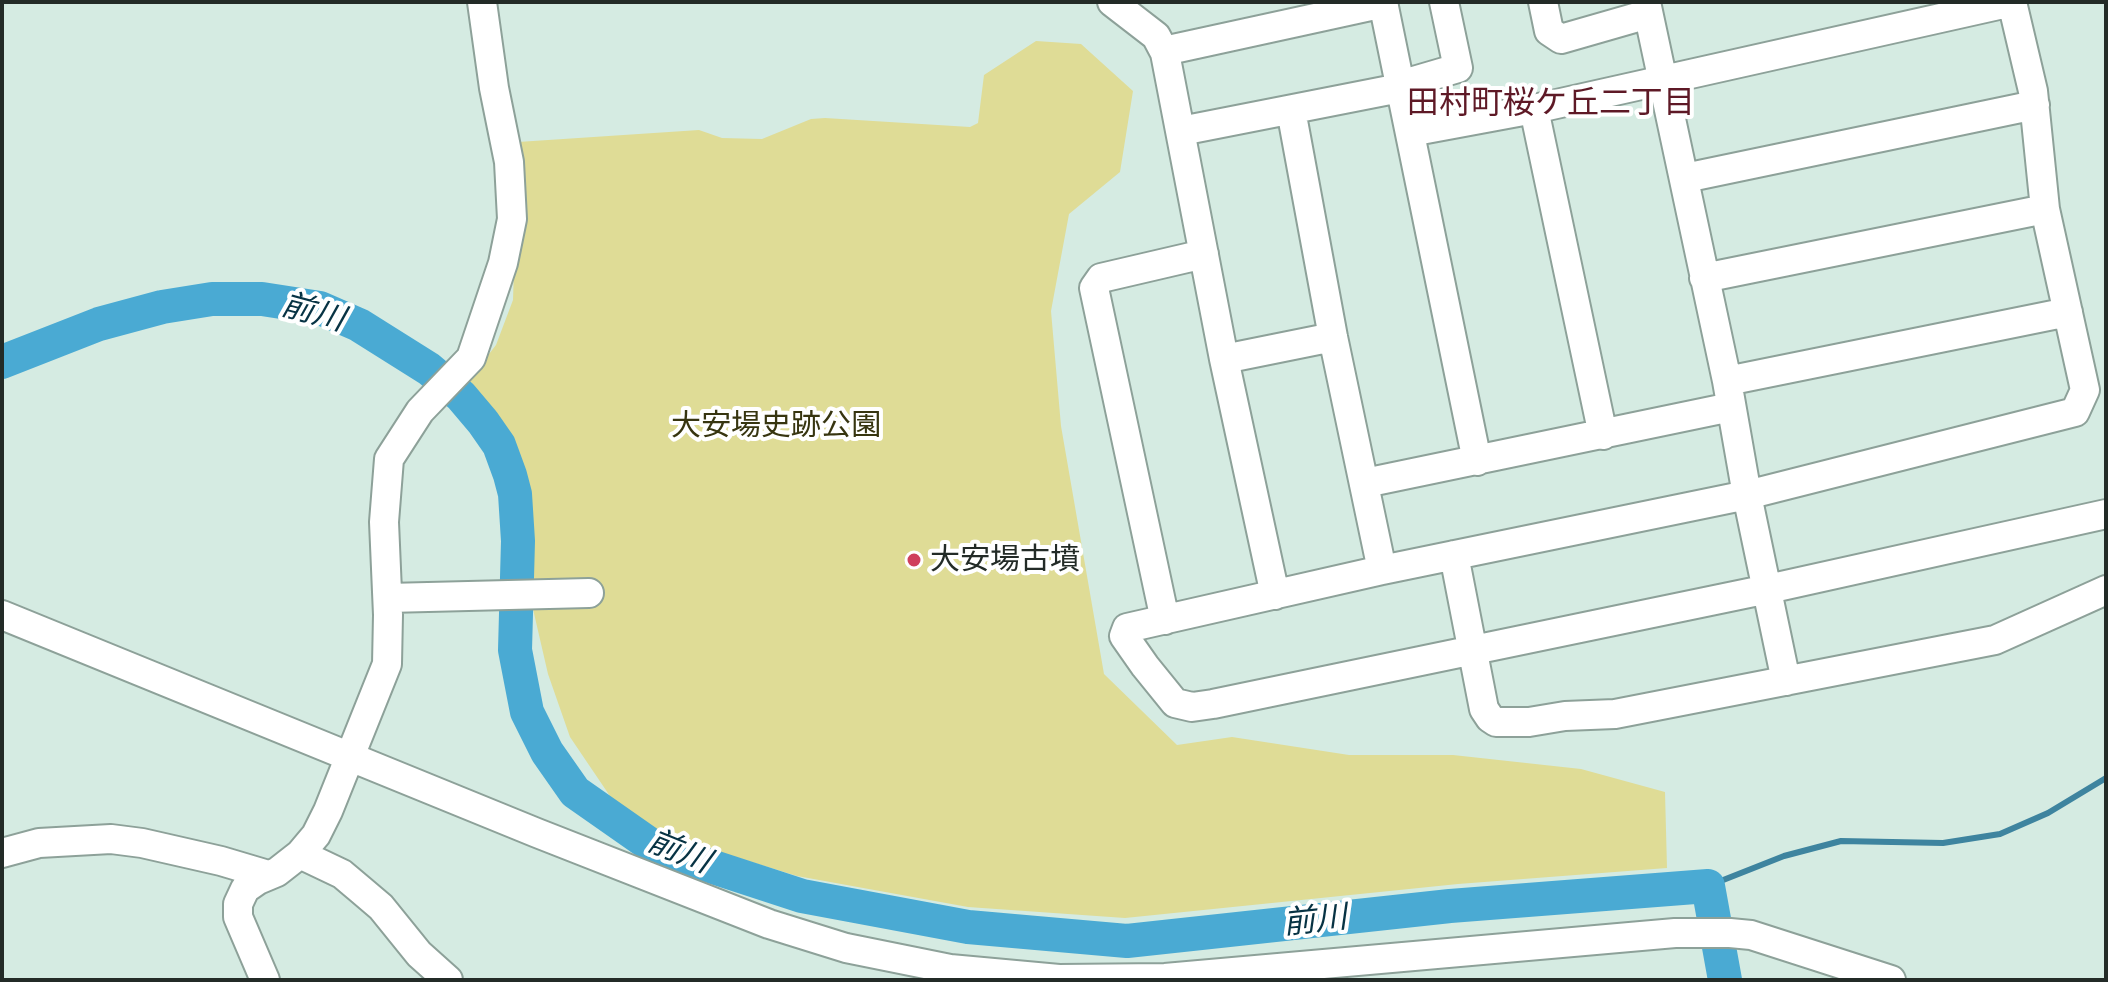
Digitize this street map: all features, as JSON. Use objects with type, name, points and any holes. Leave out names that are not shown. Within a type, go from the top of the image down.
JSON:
[{"type":"street","points":[[265,980],[238,917],[238,904],[245,889],[277,872],[300,854],[316,835],[385,674],[388,598],[384,522],[389,459],[420,411],[471,358],[503,263],[512,219],[506,135],[494,88],[482,2]]},
{"type":"street","points":[[1112,2],[1156,36],[1164,51],[1224,359],[1275,595]]},
{"type":"street","points":[[1181,131],[1400,86],[1458,68],[1444,2]]},
{"type":"street","points":[[1543,2],[1549,31],[1561,39],[1647,8],[1685,178],[1786,681]]},
{"type":"street","points":[[1410,132],[1534,109],[2012,2],[2035,105],[2045,209],[2085,390],[2075,412],[1747,495],[1382,570],[1127,628],[1124,636],[1175,703],[1184,706],[1213,704],[1768,589],[2106,514]]},
{"type":"street","points":[[1164,51],[1383,3],[1477,461]]},
{"type":"street","points":[[1685,178],[2035,105]]},
{"type":"street","points":[[1534,109],[1603,435]]},
{"type":"street","points":[[1291,110],[1333,337],[1382,570]]},
{"type":"street","points":[[1704,278],[2045,209]]},
{"type":"street","points":[[1165,620],[1094,288],[1101,278],[1204,254]]},
{"type":"street","points":[[1365,483],[1603,435],[1729,394],[2068,312]]},
{"type":"street","points":[[1224,359],[1333,337]]},
{"type":"street","points":[[1454,555],[1484,709],[1496,722],[1615,714],[1995,640],[2106,590]]},
{"type":"street","points":[[388,598],[589,593]]},
{"type":"street","points":[[2,615],[769,924],[846,948],[950,969],[1059,979],[1165,978],[1675,933],[1730,933],[1751,935],[1891,980]]},
{"type":"street","points":[[2,853],[39,843],[111,839],[221,861],[268,875]]},
{"type":"street","points":[[300,854],[342,874],[381,907],[419,954],[448,980]]},
{"type":"green space","name":"大安場史跡公園","points":[[1036,41],[1081,44],[1133,91],[1120,172],[1069,214],[1051,311],[1061,426],[1104,674],[1177,745],[1232,737],[1349,755],[1453,755],[1581,769],[1665,792],[1667,868],[1458,884],[1125,918],[968,907],[797,876],[661,834],[616,805],[570,737],[548,674],[521,557],[464,386],[496,345],[513,300],[518,142],[699,130],[722,138],[762,139],[811,119],[825,118],[970,127],[978,123],[984,75]]},
{"type":"waterway","name":"前川","points":[[2,362],[99,324],[162,307],[212,299],[262,299],[320,308],[359,325],[429,369],[461,396],[483,422],[499,445],[510,475],[515,494],[518,541],[515,650],[527,712],[547,752],[575,792],[655,848],[802,896],[968,927],[1127,941],[1450,906],[1708,886],[1725,980]]},
{"type":"waterway","points":[[1708,886],[1784,856],[1841,841],[1943,843],[2000,834],[2048,813],[2106,778]]},
{"type":"place","name":"大安場古墳","points":[[914,560]]},
{"type":"district","name":"田村町桜ケ丘二丁目","points":[[1551,104]]}]
